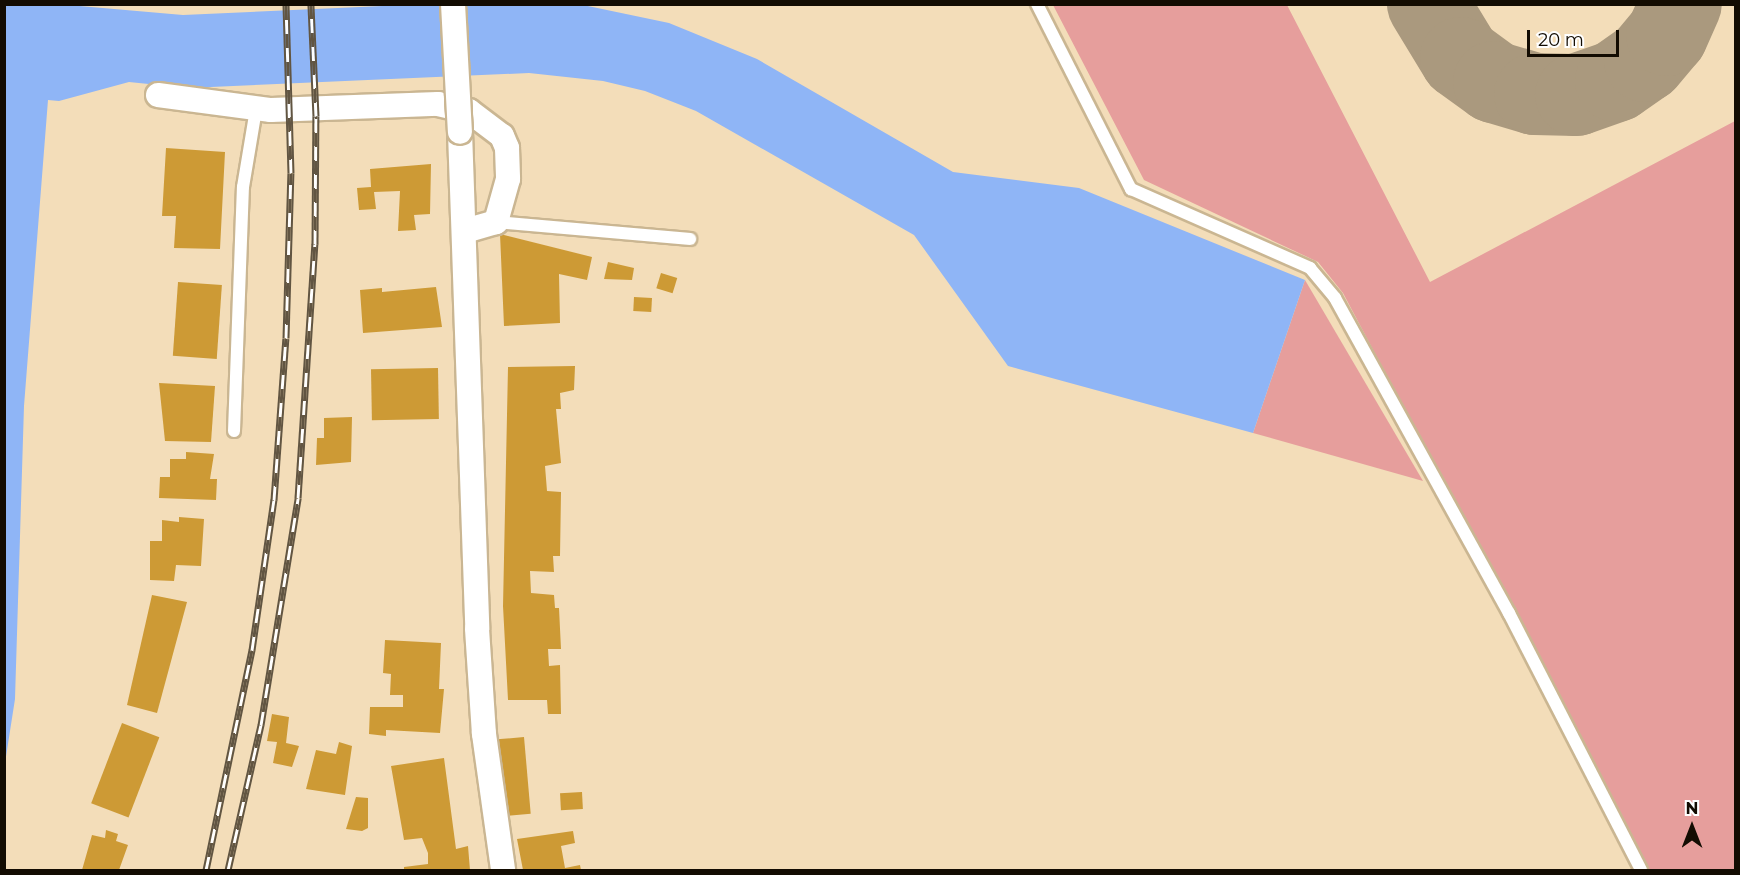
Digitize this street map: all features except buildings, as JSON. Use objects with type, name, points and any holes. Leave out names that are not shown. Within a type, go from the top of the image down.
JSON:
[{"type":"street","points":[[453,4],[464,231],[477,629],[484,734],[503,870]]},
{"type":"street","points":[[158,95],[256,109],[438,104],[469,111],[495,128],[507,148],[508,179],[496,222],[464,231]]},
{"type":"lane","points":[[1037,4],[1131,189],[1310,268],[1335,298],[1509,614],[1641,870]]},
{"type":"lane","points":[[234,431],[243,187],[256,109]]},
{"type":"lane","points":[[496,222],[690,239]]},
{"type":"shaded area","points":[[1053,5],[1287,5],[1430,282],[1735,121],[1735,870],[1648,870],[1343,293],[1318,262],[1144,180]]},
{"type":"shaded area","points":[[1305,280],[1423,481],[1253,433]]},
{"type":"water","points":[[427,4],[583,5],[669,23],[757,59],[953,172],[1079,188],[1305,280],[1253,433],[1008,366],[914,235],[696,111],[645,91],[603,81],[529,73],[188,88],[129,82],[59,101],[48,100],[24,406],[15,699],[5,763],[5,5],[68,5],[183,15]]},
{"type":"taxiway","points":[[1428,4],[1461,58],[1494,82],[1535,94],[1576,95],[1616,81],[1645,61],[1667,35],[1681,4]]},
{"type":"railway","points":[[206,870],[252,650],[274,500],[286,338],[291,173],[286,4]]},
{"type":"railway","points":[[228,870],[261,725],[298,498],[315,244],[316,116],[311,4]]}]
